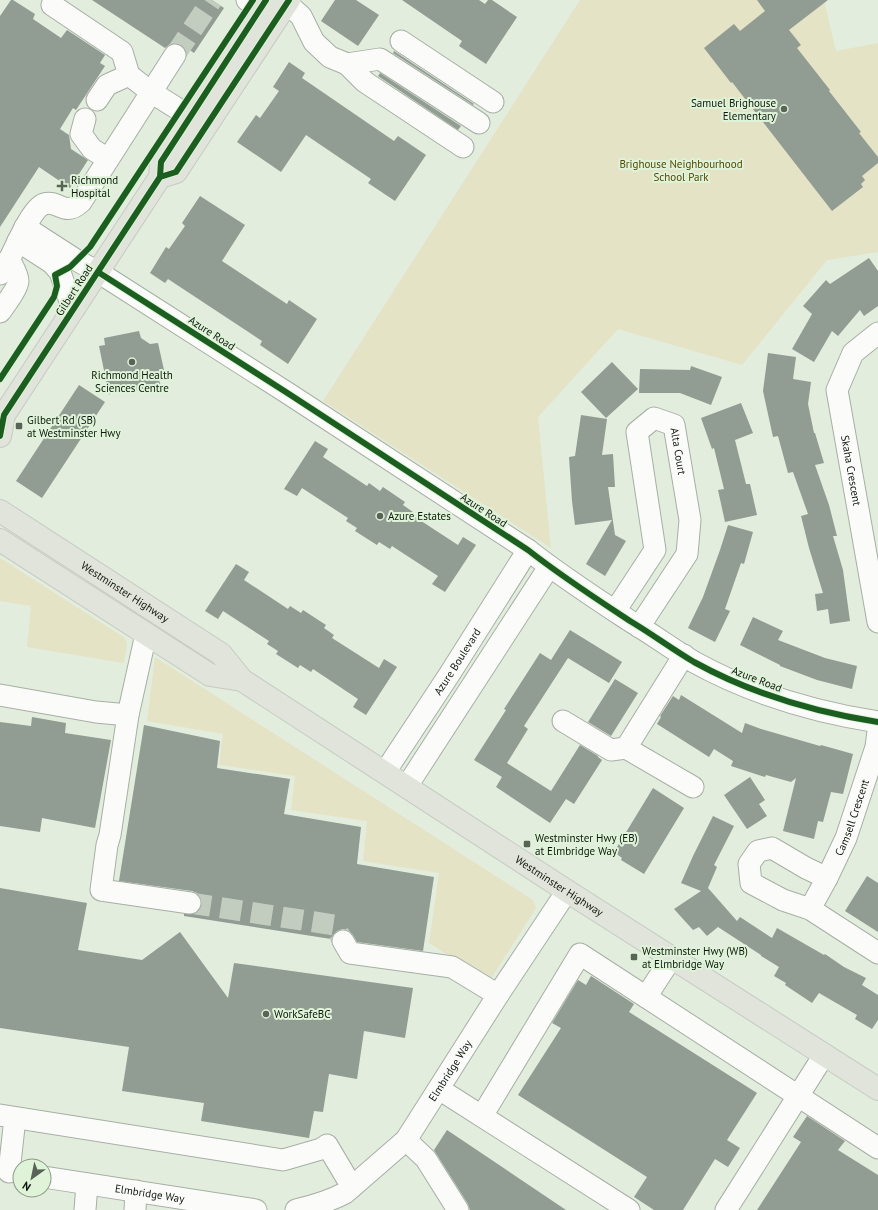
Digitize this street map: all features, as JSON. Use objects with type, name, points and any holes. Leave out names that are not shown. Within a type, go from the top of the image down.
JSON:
[{"type":"main road","name":"Gilbert Road","points":[[0,436],[2,416],[160,177],[161,162],[198,122],[272,2]]},
{"type":"main road","name":"Westminster Highway","points":[[0,512],[221,654],[242,680],[567,891],[878,1089]]},
{"type":"main road","name":"Westminster Highway","points":[[0,540],[210,675],[242,680]]},
{"type":"street","points":[[272,2],[301,16],[314,42],[330,57],[348,64],[365,82],[463,147]]},
{"type":"street","points":[[52,6],[122,52],[129,75],[198,122]]},
{"type":"street","points":[[401,41],[493,102]]},
{"type":"street","points":[[0,312],[16,287],[18,281],[17,277],[5,267],[22,234],[39,207],[45,203],[75,208],[81,202],[175,55]]},
{"type":"street","points":[[348,64],[380,59],[479,123]]},
{"type":"street","points":[[96,100],[106,85],[129,75]]},
{"type":"street","points":[[85,119],[81,134],[92,149],[108,159]]},
{"type":"street","points":[[22,234],[60,272],[73,310]]},
{"type":"street","name":"Azure Road","points":[[22,234],[98,272],[289,394],[528,550],[549,567],[684,655],[726,678],[757,691],[807,708],[878,722]]},
{"type":"street","name":"Skaha Crescent","points":[[878,333],[853,353],[837,390],[878,622]]},
{"type":"street","name":"Alta Court","points":[[616,611],[655,550],[637,432],[654,418],[674,425],[690,520],[687,554],[639,627]]},
{"type":"street","name":"Azure Boulevard","points":[[385,772],[442,670],[528,550]]},
{"type":"street","points":[[407,786],[549,567]]},
{"type":"street","points":[[146,634],[128,715],[101,890],[190,903]]},
{"type":"street","points":[[626,748],[684,655]]},
{"type":"street","points":[[0,694],[96,712],[128,715]]},
{"type":"street","points":[[563,720],[610,750],[626,748],[693,788]]},
{"type":"street","name":"Camsell Crescent","points":[[810,909],[846,838],[876,746],[878,731]]},
{"type":"street","points":[[827,878],[806,868],[772,848],[758,851],[749,864],[752,883],[783,900],[810,909],[878,953]]},
{"type":"street","name":"Elmbridge Way","points":[[296,1210],[344,1198],[406,1140],[498,995],[567,891]]},
{"type":"street","points":[[344,941],[350,953],[452,966],[498,995]]},
{"type":"street","points":[[482,1116],[580,954],[878,1148]]},
{"type":"street","points":[[646,997],[672,957]]},
{"type":"street","points":[[726,1210],[824,1055]]},
{"type":"street","points":[[439,1089],[629,1210]]},
{"type":"street","points":[[10,1172],[8,1117],[283,1160],[321,1149],[327,1145],[344,1198]]},
{"type":"street","points":[[406,1140],[426,1159],[458,1210]]},
{"type":"street","name":"Elmbridge Way","points":[[52,1178],[88,1184],[136,1200],[245,1209]]},
{"type":"street","points":[[85,1210],[88,1184]]},
{"type":"green space","name":"Brighouse Neighbourhood School Park","points":[[580,0],[824,0],[836,51],[878,43],[878,252],[827,260],[742,365],[618,329],[538,417],[551,548],[323,401]]},
{"type":"green space","points":[[0,558],[125,638],[127,644],[124,663],[27,647],[31,606],[0,601]]},
{"type":"green space","points":[[155,657],[533,900],[536,908],[492,977],[482,977],[429,943],[439,873],[363,861],[367,821],[291,810],[295,776],[219,765],[223,734],[147,721]]},
{"type":"building","points":[[11,0],[35,14],[33,19],[61,38],[67,30],[105,55],[100,63],[105,66],[76,110],[73,108],[60,129],[69,135],[71,149],[88,160],[70,188],[39,167],[0,227],[0,16]]},
{"type":"building","points":[[92,0],[212,0],[224,8],[194,53],[187,48],[186,50],[182,45],[176,43],[170,44],[165,48]]},
{"type":"building","points":[[335,0],[356,0],[379,15],[358,46],[321,21]]},
{"type":"building","points":[[402,0],[479,0],[485,4],[488,0],[492,0],[517,17],[486,64],[459,46],[462,41]]},
{"type":"building","name":"Samuel Brighouse Elementary","points":[[757,0],[828,0],[789,30],[801,45],[797,48],[830,90],[829,91],[861,132],[859,133],[878,157],[878,163],[862,176],[865,180],[861,184],[863,187],[832,211],[704,48],[734,24],[740,31],[765,11]]},
{"type":"building","points":[[394,51],[474,104],[473,105],[393,53]]},
{"type":"building","points":[[289,62],[305,73],[302,78],[394,141],[398,136],[426,155],[395,201],[368,183],[371,179],[306,135],[281,172],[237,142],[256,115],[260,118],[279,91],[273,87]]},
{"type":"building","points":[[380,73],[461,126],[458,130],[378,76]]},
{"type":"building","points":[[200,196],[245,225],[222,261],[287,304],[289,300],[317,319],[288,364],[260,345],[262,341],[168,279],[165,283],[150,273],[166,247],[169,249],[185,226],[182,223]]},
{"type":"building","points":[[869,258],[878,271],[878,306],[864,316],[860,310],[838,336],[832,331],[814,362],[792,349],[812,314],[803,306],[826,280],[830,284]]},
{"type":"building","name":"Richmond Health Sciences Centre","points":[[139,331],[141,338],[150,344],[158,343],[166,379],[159,380],[161,386],[126,393],[115,386],[109,395],[99,346],[105,345],[104,338]]},
{"type":"building","points":[[768,353],[796,357],[793,379],[811,382],[808,404],[814,433],[824,463],[815,465],[829,505],[837,536],[833,536],[843,570],[850,621],[830,624],[828,609],[817,611],[815,594],[823,593],[801,516],[808,514],[793,472],[788,473],[778,436],[773,437],[763,391]]},
{"type":"building","points":[[612,362],[638,389],[606,418],[581,392]]},
{"type":"building","points":[[691,366],[722,377],[711,405],[680,393],[639,393],[640,369],[690,370]]},
{"type":"building","points":[[79,385],[105,402],[42,498],[16,481]]},
{"type":"building","points":[[741,403],[753,433],[735,440],[746,484],[750,484],[757,515],[725,522],[718,490],[724,489],[714,448],[712,449],[701,418]]},
{"type":"building","points":[[581,415],[607,419],[602,455],[613,454],[615,487],[608,487],[615,535],[626,541],[605,576],[586,564],[612,520],[575,525],[569,457],[575,456]]},
{"type":"building","name":"Azure Estates","points":[[315,441],[328,449],[323,457],[367,486],[369,483],[380,491],[383,487],[405,502],[403,505],[413,512],[412,515],[458,545],[463,537],[476,545],[445,592],[432,584],[438,576],[392,546],[390,549],[379,542],[377,545],[355,531],[357,528],[346,521],[348,518],[302,488],[297,496],[284,489]]},
{"type":"building","points":[[728,525],[753,532],[744,564],[741,563],[725,609],[730,611],[715,642],[688,628],[703,597]]},
{"type":"building","points":[[236,564],[249,572],[244,580],[288,609],[290,606],[301,613],[303,610],[326,625],[324,628],[334,635],[332,638],[379,668],[384,659],[397,667],[366,715],[353,707],[358,699],[313,669],[311,672],[300,665],[298,668],[276,654],[278,651],[267,644],[269,641],[223,611],[218,619],[205,611]]},
{"type":"building","points":[[753,617],[783,631],[778,640],[825,658],[857,666],[852,689],[817,680],[780,666],[740,645]]},
{"type":"building","points":[[570,630],[622,662],[609,683],[568,658],[524,726],[528,729],[507,763],[551,791],[580,745],[602,760],[574,804],[566,799],[550,823],[496,787],[502,777],[474,760],[506,710],[504,709],[540,653],[551,660]]},
{"type":"building","points":[[615,679],[638,693],[611,736],[588,722]]},
{"type":"building","points":[[681,695],[742,733],[745,723],[820,746],[821,745],[853,754],[843,794],[831,792],[823,822],[818,821],[814,839],[783,831],[796,778],[791,782],[766,775],[765,777],[731,766],[733,761],[714,749],[709,757],[657,724],[661,717],[660,716],[673,696],[679,700]]},
{"type":"building","points":[[32,717],[66,723],[65,733],[111,740],[95,828],[42,818],[40,832],[0,826],[0,722],[31,726]]},
{"type":"building","points":[[144,725],[220,741],[217,768],[290,779],[284,814],[361,827],[357,864],[434,877],[423,951],[357,942],[349,931],[343,929],[337,931],[331,939],[184,916],[184,914],[194,914],[200,910],[202,905],[201,899],[197,893],[192,891],[119,881]]},
{"type":"building","points":[[750,777],[765,800],[759,804],[767,816],[747,829],[724,795]]},
{"type":"building","points":[[653,788],[684,808],[644,874],[621,860],[622,858],[614,852]]},
{"type":"building","points":[[713,816],[734,826],[714,865],[717,867],[708,888],[737,921],[740,917],[772,938],[777,928],[866,978],[862,985],[878,995],[878,1020],[872,1029],[855,1019],[857,1015],[819,993],[812,1003],[785,985],[786,983],[774,976],[779,967],[718,927],[707,936],[699,927],[693,930],[674,909],[701,891],[681,883]]},
{"type":"building","points":[[867,876],[878,883],[878,932],[845,911]]},
{"type":"building","name":"WorkSafeBC","points":[[0,888],[87,903],[78,950],[142,960],[180,932],[228,998],[234,963],[413,988],[405,1038],[364,1031],[357,1079],[329,1074],[323,1112],[314,1111],[309,1138],[201,1121],[204,1103],[122,1091],[129,1047],[0,1028]]},
{"type":"building","points":[[591,976],[634,1004],[629,1012],[757,1093],[727,1140],[740,1148],[728,1167],[715,1159],[683,1210],[654,1210],[634,1197],[647,1177],[518,1095],[561,1028],[552,1023],[578,980],[586,985]]},
{"type":"building","points":[[807,1116],[845,1141],[838,1150],[878,1175],[878,1210],[757,1210],[801,1142],[793,1137]]},
{"type":"building","points":[[447,1130],[566,1210],[470,1210],[468,1204],[434,1150]]},
{"type":"tunnel","points":[[175,55],[212,0]]},
{"type":"tunnel","points":[[190,903],[334,925],[343,941]]},
{"type":"cycle path","points":[[0,379],[54,297],[57,286],[55,275],[70,267],[90,247],[253,0]]},
{"type":"cycle path","points":[[0,436],[4,415],[160,177],[161,162],[266,0]]},
{"type":"cycle path","points":[[160,177],[176,172],[289,0]]},
{"type":"cycle path","points":[[98,272],[289,394],[528,550],[591,595],[694,662],[738,683],[783,700],[830,713],[878,722]]},
{"type":"place","name":"Samuel Brighouse Elementary","points":[[784,109]]},
{"type":"place","name":"Richmond Hospital","points":[[62,186]]},
{"type":"place","name":"Richmond Health Sciences Centre","points":[[132,362]]},
{"type":"place","name":"Gilbert Rd (SB) at Westminster Hwy","points":[[19,426]]},
{"type":"place","name":"Azure Estates","points":[[380,516]]},
{"type":"place","name":"Westminster Hwy (EB) at Elmbridge Way","points":[[527,844]]},
{"type":"place","name":"Westminster Hwy (WB) at Elmbridge Way","points":[[634,957]]},
{"type":"place","name":"WorkSafeBC","points":[[266,1014]]}]
